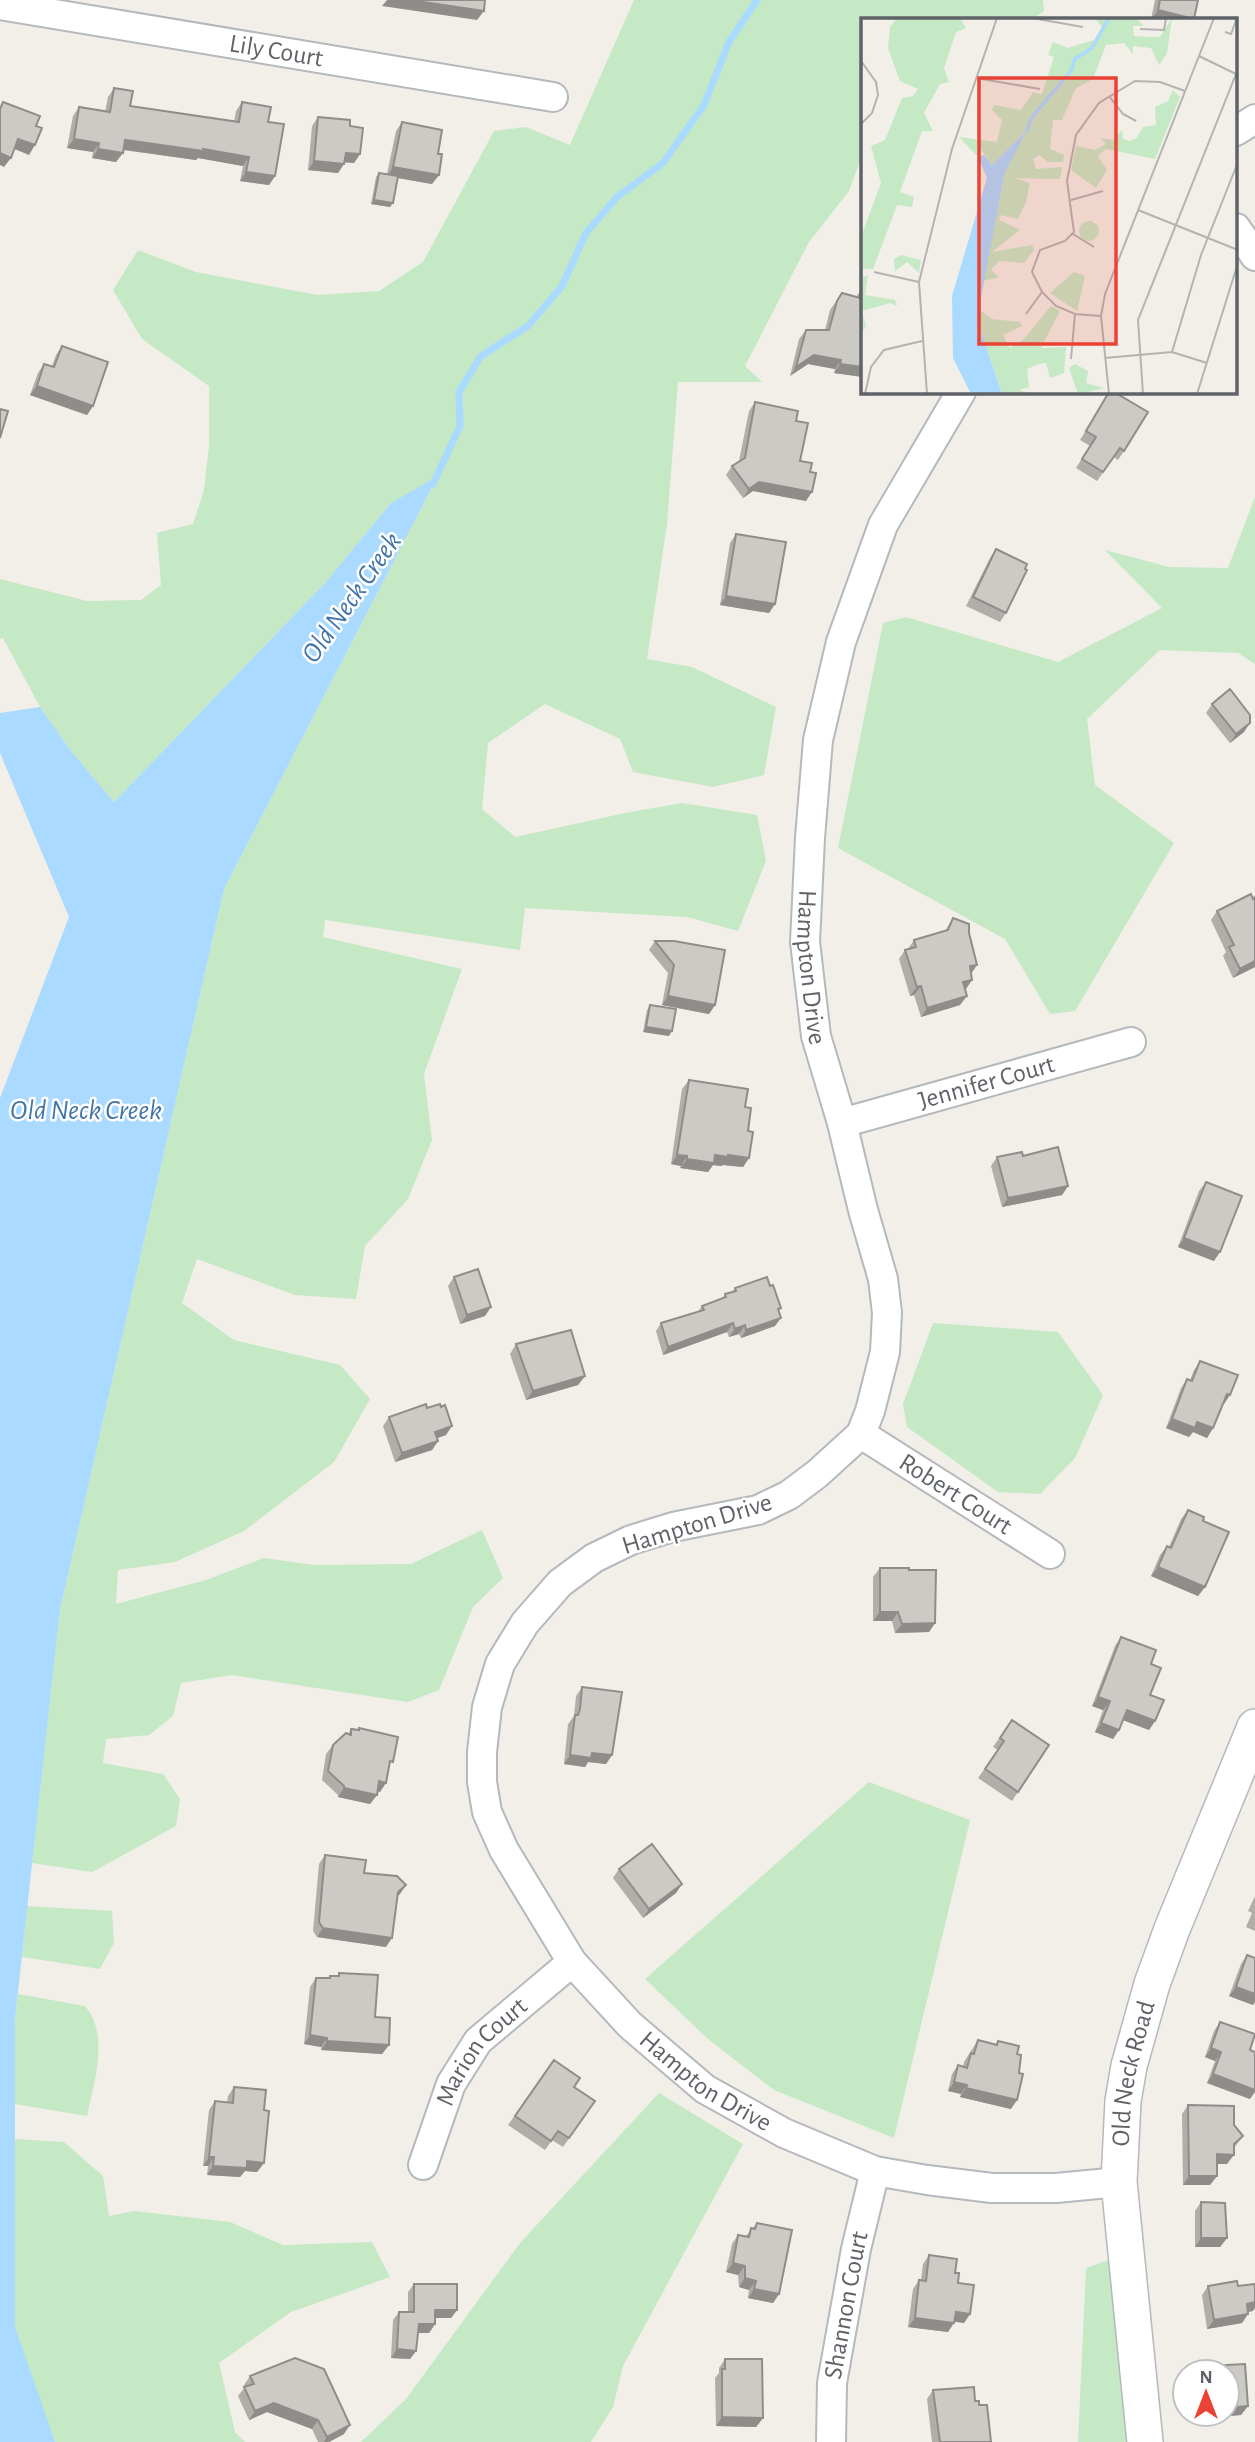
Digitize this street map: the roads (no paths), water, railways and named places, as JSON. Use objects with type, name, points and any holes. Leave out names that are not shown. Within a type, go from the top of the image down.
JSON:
[{"type":"street","name":"Lily Court","points":[[0,5],[553,97]]},
{"type":"street","points":[[1238,130],[1255,119]]},
{"type":"street","points":[[1238,231],[1255,256]]},
{"type":"street","name":"Hampton Drive","points":[[960,394],[883,525],[841,642],[818,740],[805,942],[816,1036],[883,1279],[887,1313],[885,1352],[870,1411],[861,1434],[789,1495],[758,1510],[673,1527],[631,1540],[594,1558],[560,1583],[525,1623],[500,1664],[487,1706],[482,1783],[487,1812],[504,1850],[572,1962],[630,2025],[705,2090],[784,2133],[875,2171],[992,2188],[1056,2188],[1119,2182]]},
{"type":"street","name":"Jennifer Court","points":[[842,1123],[1131,1042]]},
{"type":"street","name":"Robert Court","points":[[861,1434],[1050,1554]]},
{"type":"street","name":"Old Neck Road","points":[[1145,2442],[1119,2182],[1123,2101],[1129,2066],[1152,1984],[1255,1727]]},
{"type":"street","name":"Marion Court","points":[[423,2165],[451,2084],[478,2042],[572,1962]]},
{"type":"street","name":"Shannon Court","points":[[831,2442],[832,2383],[856,2249],[875,2171]]},
{"type":"water","name":"Old Neck Creek","points":[[438,476],[224,889],[60,1610],[15,2019],[15,2327],[55,2442],[0,2442],[0,1098],[69,917],[0,753],[0,713],[40,707],[71,751],[114,802],[326,582],[391,503]]},
{"type":"waterway","name":"Old Neck Creek","points":[[433,484],[460,426],[459,392],[481,356],[528,326],[562,286],[586,233],[617,197],[663,163],[704,105],[729,42],[757,0]]}]
